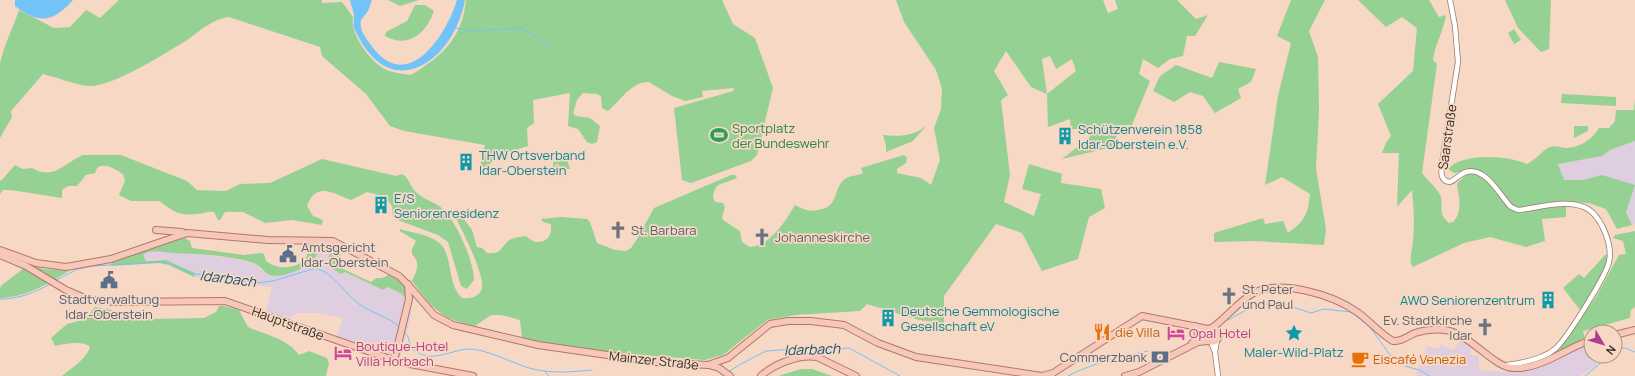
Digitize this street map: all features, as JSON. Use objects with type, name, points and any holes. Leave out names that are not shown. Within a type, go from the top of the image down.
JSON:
[{"type":"main road","name":"Mainzer Straße","points":[[158,242],[162,238],[162,233],[156,230],[268,240],[333,241],[399,276],[408,284],[429,310],[438,318],[453,325],[470,330],[559,348],[656,362],[708,365],[728,358],[770,324],[780,322],[811,321],[844,325],[878,343],[916,357],[1045,376],[1053,373],[1140,316],[1210,328]]},
{"type":"main road","points":[[0,255],[10,256],[43,265],[73,266],[115,258],[187,233]]},
{"type":"main road","points":[[0,250],[10,256]]},
{"type":"main road","name":"Hauptstraße","points":[[10,256],[76,295],[99,301],[225,301],[394,361],[473,376]]},
{"type":"main road","points":[[394,361],[409,299],[408,284]]},
{"type":"main road","points":[[1212,341],[1205,335],[1210,328],[1224,318],[1246,298],[1256,292],[1274,287],[1292,288],[1348,305],[1389,338],[1398,341],[1422,331],[1447,330],[1479,347],[1503,365],[1514,368],[1539,363],[1583,344]]},
{"type":"main road","points":[[409,299],[413,296],[418,297]]},
{"type":"main road","points":[[407,310],[410,304],[418,297]]},
{"type":"main road","points":[[1212,341],[1224,318]]},
{"type":"main road","points":[[1190,346],[1198,337],[1198,331],[1195,326]]},
{"type":"main road","points":[[1210,328],[1218,332]]},
{"type":"main road","points":[[1623,333],[1635,330]]},
{"type":"main road","points":[[1125,376],[1139,372],[1202,341],[1212,341]]},
{"type":"main road","points":[[761,376],[776,365],[811,356],[817,357],[856,376]]},
{"type":"main road","points":[[708,365],[726,373],[728,358]]},
{"type":"street","name":"Saarstraße","points":[[1450,0],[1455,26],[1458,62],[1442,164],[1443,180],[1450,182],[1466,172],[1478,172],[1485,176],[1511,207],[1518,210],[1560,205],[1584,207],[1593,213],[1601,224],[1609,250],[1609,261],[1604,274],[1559,346],[1538,357],[1520,363],[1503,365]]},
{"type":"street","points":[[1212,341],[1218,376]]},
{"type":"shaded area","points":[[1635,141],[1635,224],[1632,225],[1626,212],[1602,175],[1583,180],[1564,180],[1558,163],[1602,156],[1610,150]]},
{"type":"shaded area","points":[[153,251],[231,258],[256,264],[262,271],[274,276],[292,272],[311,264],[318,252],[330,253],[341,274],[344,272],[383,290],[387,287],[402,294],[405,298],[403,309],[412,311],[401,357],[336,338],[343,318],[319,313],[297,313],[289,320],[266,312],[272,287],[194,277],[195,273],[173,263],[158,259],[144,260],[143,255]]},
{"type":"shaded area","points":[[1461,340],[1472,346],[1470,354],[1474,356],[1478,355],[1480,370],[1512,372],[1528,370],[1544,365],[1583,348],[1583,364],[1598,364],[1580,376],[1416,376],[1427,346],[1439,349],[1440,344],[1454,350]]},
{"type":"green space","points":[[119,0],[322,0],[322,3],[342,2],[353,17],[353,24],[358,40],[376,63],[389,71],[411,75],[432,61],[449,45],[460,26],[466,0],[722,0],[733,24],[755,38],[773,88],[757,155],[751,161],[691,183],[682,180],[674,108],[733,91],[734,88],[702,91],[703,97],[685,101],[672,96],[649,82],[643,83],[627,92],[608,111],[602,108],[601,96],[597,94],[583,93],[577,100],[573,113],[576,116],[590,118],[600,126],[597,142],[592,144],[587,142],[578,129],[568,126],[570,93],[533,100],[534,123],[527,128],[528,146],[498,155],[481,174],[479,172],[485,145],[404,131],[390,126],[366,94],[322,56],[320,47],[229,17],[217,20],[140,68],[100,85],[85,86],[43,74],[11,111],[12,117],[0,138],[0,63],[19,10],[54,28],[70,27],[86,10],[100,18]]},
{"type":"green space","points":[[388,0],[419,0],[400,6]]},
{"type":"green space","points":[[896,0],[1103,0],[1108,13],[1118,9],[1115,0],[1177,0],[1196,19],[1208,15],[1195,36],[1187,36],[1183,56],[1170,59],[1158,68],[1143,59],[1139,74],[1150,81],[1132,125],[1121,125],[1112,147],[1062,159],[1090,137],[1089,129],[1071,129],[1070,119],[1048,127],[1047,94],[1031,87],[1006,51],[994,71],[1008,95],[1001,100],[1010,175],[1004,202],[1034,216],[1041,194],[1022,189],[1029,164],[1062,174],[1061,183],[1101,189],[1105,208],[1089,217],[1078,259],[1042,271],[1022,233],[996,224],[944,296],[944,323],[919,320],[867,304],[860,311],[795,315],[767,320],[723,355],[705,360],[618,353],[528,340],[522,337],[520,320],[501,315],[491,315],[475,326],[463,323],[453,320],[438,311],[426,299],[412,281],[417,267],[415,258],[412,254],[412,249],[416,241],[400,231],[400,229],[430,237],[443,247],[454,284],[457,292],[462,298],[472,298],[480,293],[482,281],[480,272],[455,216],[460,214],[472,230],[477,247],[482,248],[487,253],[497,252],[508,241],[517,237],[525,236],[532,241],[541,242],[549,236],[551,224],[543,222],[541,219],[561,217],[587,219],[590,222],[597,243],[615,250],[626,251],[631,248],[637,239],[654,208],[731,175],[735,175],[737,178],[718,185],[714,191],[713,198],[715,202],[723,203],[725,207],[722,217],[723,220],[740,231],[742,242],[750,247],[764,242],[777,232],[795,205],[812,211],[825,208],[830,205],[833,202],[841,183],[847,178],[863,173],[861,168],[904,155],[907,158],[906,163],[897,169],[897,173],[921,178],[931,185],[940,160],[934,128],[941,109],[942,89],[936,70],[904,22]],"holes":[[[1050,56],[1056,69],[1072,59],[1076,71],[1047,94],[1042,59]]]},
{"type":"green space","points":[[1291,0],[1325,0],[1309,31],[1318,57],[1319,111],[1316,169],[1326,229],[1324,245],[1254,241],[1214,242],[1214,233],[1263,218],[1265,224],[1283,221],[1288,233],[1302,221],[1307,212],[1310,194],[1282,177],[1265,185],[1278,96],[1291,43],[1277,36]]},
{"type":"green space","points":[[1358,0],[1429,0],[1439,17],[1446,15],[1433,60],[1437,64],[1422,173],[1439,193],[1442,200],[1443,215],[1449,223],[1453,222],[1456,218],[1459,209],[1457,184],[1469,171],[1454,173],[1448,169],[1455,164],[1464,160],[1486,157],[1509,159],[1527,164],[1550,147],[1556,146],[1571,148],[1581,145],[1593,136],[1599,128],[1609,128],[1615,121],[1616,110],[1634,110],[1635,98],[1635,141],[1610,150],[1602,156],[1558,164],[1564,180],[1583,180],[1602,175],[1635,185],[1626,212],[1632,225],[1617,229],[1606,209],[1589,203],[1571,202],[1566,207],[1566,217],[1542,219],[1545,241],[1526,247],[1490,237],[1464,243],[1413,267],[1411,263],[1414,227],[1412,190],[1397,207],[1399,153],[1382,153],[1391,136],[1378,104],[1413,71],[1417,28],[1402,17],[1386,27]]},
{"type":"green space","points":[[1505,0],[1551,0],[1549,49],[1541,52],[1518,28]]},
{"type":"green space","points":[[415,5],[425,5],[434,11],[431,19],[421,32],[416,37],[402,41],[394,40],[385,36],[386,32],[407,21]]},
{"type":"green space","points":[[1514,29],[1521,40],[1514,44],[1508,33]]},
{"type":"green space","points":[[1219,62],[1256,69],[1251,82],[1238,89],[1241,98],[1215,113],[1203,96],[1190,92],[1174,102],[1153,91],[1160,76],[1176,65],[1212,78]]},
{"type":"green space","points":[[1562,94],[1616,97],[1616,106],[1561,103]]},
{"type":"green space","points":[[927,125],[913,141],[886,152],[886,145],[883,135],[895,136],[912,134]]},
{"type":"green space","points":[[1574,126],[1588,126],[1588,131],[1574,138]]},
{"type":"green space","points":[[83,155],[121,155],[187,181],[197,190],[226,191],[240,184],[270,183],[322,159],[396,176],[402,174],[407,178],[415,191],[422,197],[439,206],[451,220],[457,229],[467,251],[471,262],[474,280],[467,289],[461,286],[448,242],[438,235],[395,219],[393,217],[392,207],[385,198],[367,192],[351,200],[326,191],[320,191],[315,194],[307,206],[313,216],[323,220],[322,225],[292,220],[265,223],[243,212],[225,212],[220,220],[218,220],[214,212],[185,214],[172,210],[159,201],[131,201],[119,195],[125,181],[123,174],[107,166],[100,166],[97,168],[95,173],[86,175],[77,186],[68,186],[62,190],[62,198],[11,190],[3,190],[0,194],[0,180],[1,181],[15,165],[23,169],[32,168],[40,172],[47,173],[59,169]]},
{"type":"green space","points":[[564,158],[567,160],[570,169],[553,169],[553,162]]},
{"type":"green space","points":[[1635,231],[1635,307],[1631,310],[1630,318],[1608,324],[1583,324],[1583,340],[1561,352],[1560,348],[1596,297],[1619,255],[1626,254],[1623,241],[1613,238],[1615,235]]},
{"type":"green space","points":[[185,238],[190,241],[192,248],[244,255],[261,253],[264,254],[266,261],[280,267],[291,267],[305,260],[311,244],[339,246],[341,249],[340,258],[343,269],[371,282],[376,278],[383,278],[389,274],[406,286],[405,298],[402,294],[387,287],[383,290],[345,272],[341,274],[327,265],[330,253],[318,252],[312,264],[289,274],[279,276],[268,274],[257,264],[244,260],[213,255],[157,251],[143,255],[146,261],[166,260],[195,273],[194,277],[169,265],[159,263],[111,266],[112,261]]},
{"type":"green space","points":[[1605,255],[1608,255],[1607,262],[1601,277],[1580,310],[1563,288],[1579,274],[1584,278]]},
{"type":"green space","points":[[32,266],[44,269],[69,271],[36,289],[19,295],[0,298],[0,288],[2,285],[24,268]]},
{"type":"green space","points":[[219,306],[239,310],[248,327],[282,341],[294,349],[299,355],[309,351],[327,358],[329,363],[326,376],[62,376],[86,355],[90,347],[78,343],[55,346],[51,338],[67,324],[86,319],[95,307],[108,309],[126,316],[145,319],[204,318],[216,312]]},
{"type":"green space","points":[[801,369],[812,369],[832,376],[778,376]]},
{"type":"water","points":[[15,0],[73,0],[52,17],[38,18],[31,16],[15,6]]},
{"type":"water","points":[[350,0],[372,0],[368,11],[361,20],[362,30],[371,45],[385,59],[398,65],[411,63],[423,55],[434,44],[444,29],[457,0],[465,0],[459,22],[448,41],[435,56],[420,67],[403,70],[386,67],[370,54],[354,28],[354,15]]},
{"type":"waterway","points":[[456,28],[473,31],[523,28],[548,46]]},
{"type":"waterway","name":"Idarbach","points":[[56,280],[78,269],[93,266],[160,262],[170,264],[190,273],[256,283],[273,281],[316,268],[334,279],[359,304],[386,318],[400,328]]},
{"type":"waterway","name":"Idarbach","points":[[0,299],[26,295],[50,284]]},
{"type":"waterway","name":"Idarbach","points":[[1228,320],[1252,307],[1261,304],[1284,304],[1311,313],[1324,309],[1351,312],[1370,327],[1390,355],[1405,366],[1419,370],[1430,376]]},
{"type":"waterway","name":"Idarbach","points":[[404,331],[408,337],[412,349],[426,356],[474,349],[490,353],[522,366],[537,370],[560,372],[592,370]]},
{"type":"waterway","name":"Idarbach","points":[[728,372],[766,351],[812,348],[823,350],[849,348],[900,376]]},
{"type":"waterway","name":"Idarbach","points":[[1623,348],[1635,352]]},
{"type":"waterway","name":"Idarbach","points":[[1068,376],[1097,364],[1148,351]]},
{"type":"waterway","name":"Idarbach","points":[[1585,376],[1599,364]]},
{"type":"waterway","name":"Idarbach","points":[[545,372],[549,376]]},
{"type":"place","name":"Sportplatz der Bundeswehr","points":[[719,135]]},
{"type":"place","name":"Schützenverein 1858 Idar-Oberstein e.V.","points":[[1065,136]]},
{"type":"place","name":"THW Ortsverband Idar-Oberstein","points":[[466,162]]},
{"type":"place","name":"E/S Seniorenresidenz","points":[[381,205]]},
{"type":"place","name":"St. Barbara","points":[[618,230]]},
{"type":"place","name":"Johanneskirche","points":[[762,237]]},
{"type":"place","name":"Amtsgericht Idar-Oberstein","points":[[288,254]]},
{"type":"place","name":"Stadtverwaltung Idar-Oberstein","points":[[109,280]]},
{"type":"place","name":"St. Peter und Paul","points":[[1229,296]]},
{"type":"place","name":"AWO Seniorenzentrum","points":[[1548,300]]},
{"type":"place","name":"Deutsche Gemmologische Gesellschaft eV","points":[[888,318]]},
{"type":"place","name":"Ev. Stadtkirche Idar","points":[[1485,327]]},
{"type":"place","name":"die Villa","points":[[1102,332]]},
{"type":"place","name":"Opal Hotel","points":[[1176,333]]},
{"type":"place","name":"Maler-Wild-Platz","points":[[1294,333]]},
{"type":"place","name":"Boutique-Hotel Villa Horbach","points":[[343,353]]},
{"type":"place","name":"Commerzbank","points":[[1160,357]]},
{"type":"place","name":"Eiscafé Venezia","points":[[1360,359]]}]
